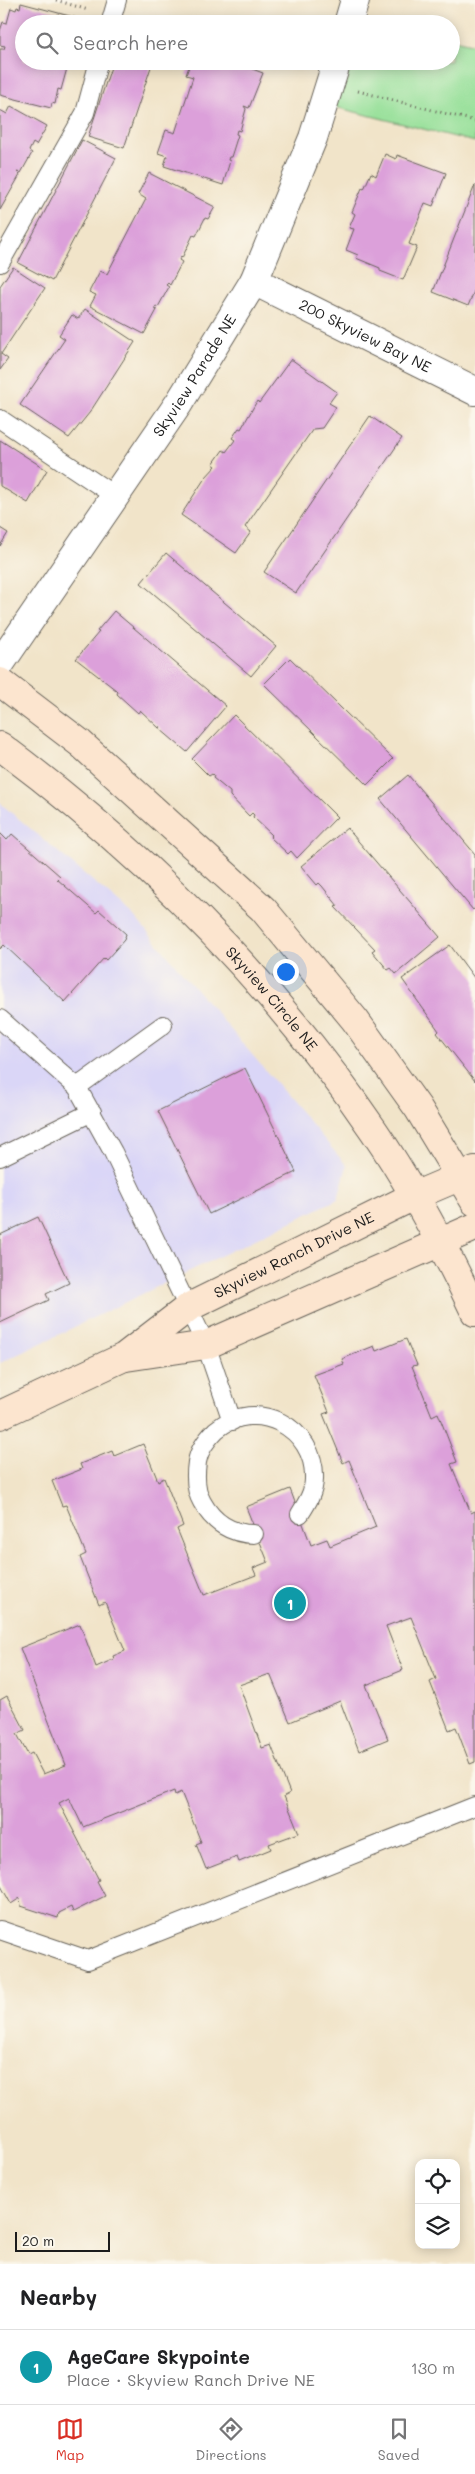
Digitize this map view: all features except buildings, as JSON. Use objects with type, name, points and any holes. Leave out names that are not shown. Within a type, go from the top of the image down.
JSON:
[{"type":"street","points":[[351,15],[355,0]]},
{"type":"street","name":"Skyview Parade NE","points":[[0,664],[180,403],[254,281],[313,138],[334,73]]},
{"type":"street","name":"200 Skyview Bay NE","points":[[254,281],[475,391]]},
{"type":"street","points":[[0,682],[80,743],[262,909],[355,1020],[467,1173],[475,1202]]},
{"type":"street","name":"Skyview Circle NE","points":[[0,746],[69,799],[148,870],[223,942],[314,1050],[374,1131],[414,1196],[442,1243],[475,1312]]},
{"type":"street","name":"Skyview Ranch Drive NE","points":[[0,1415],[124,1357],[188,1307],[414,1196],[467,1173]]},
{"type":"street","name":"Skyview Ranch Drive NE","points":[[124,1357],[206,1345],[475,1227]]},
{"type":"lane","points":[[113,15],[117,0]]},
{"type":"lane","points":[[0,263],[85,113],[97,70]]},
{"type":"lane","points":[[0,419],[115,496]]},
{"type":"lane","points":[[0,1019],[77,1087],[92,1112],[206,1345],[232,1421]]},
{"type":"lane","points":[[77,1087],[163,1025]]},
{"type":"lane","points":[[0,1157],[92,1112]]},
{"type":"lane","points":[[254,1534],[244,1534],[225,1527],[209,1514],[199,1496],[195,1476],[198,1456],[208,1438],[224,1424],[243,1416],[261,1416],[279,1420],[295,1430],[306,1445],[313,1462],[314,1481],[310,1499],[300,1514]]},
{"type":"lane","points":[[0,1930],[88,1960],[475,1806]]},
{"type":"path","points":[[334,73],[475,121]]},
{"type":"shaded area","points":[[0,803],[133,915],[347,1166],[338,1199],[0,1363]]},
{"type":"green space","points":[[460,41],[475,45],[475,142],[323,104],[334,70],[460,70]]},
{"type":"place","name":"AgeCare Skypointe","points":[[290,1603]]}]
